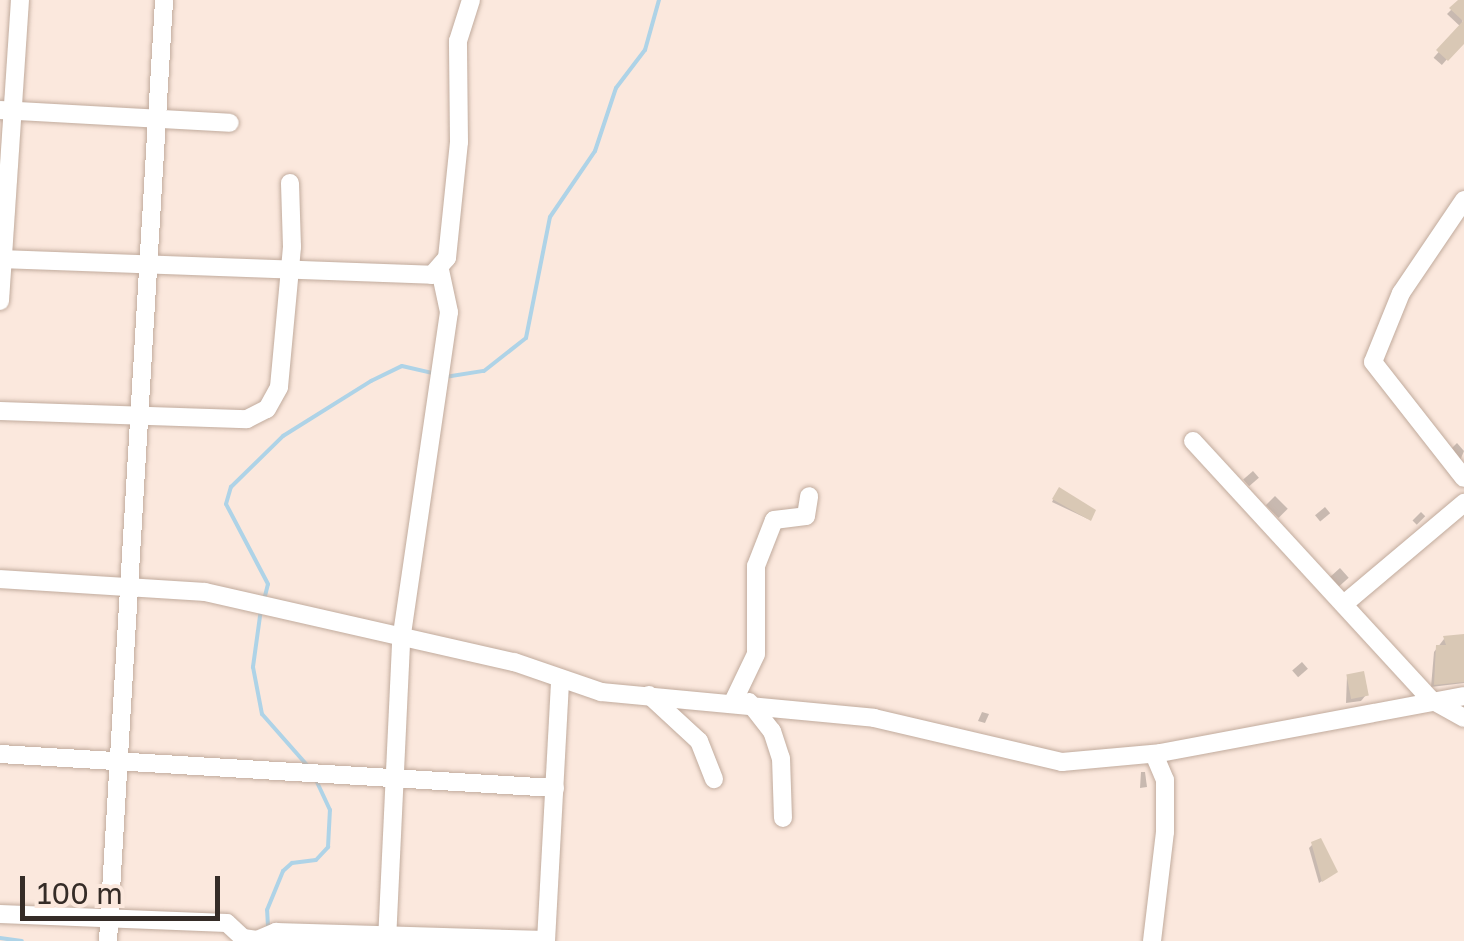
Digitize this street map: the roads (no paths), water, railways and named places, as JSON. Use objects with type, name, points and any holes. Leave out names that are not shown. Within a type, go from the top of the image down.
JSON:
[{"type":"street","points":[[0,301],[6,111],[20,0]]},
{"type":"street","points":[[108,941],[115,758],[164,0]]},
{"type":"street","points":[[2,260],[421,277],[440,270],[447,258],[459,142],[458,41],[472,0]]},
{"type":"street","points":[[6,111],[230,123]]},
{"type":"street","points":[[0,411],[247,419],[267,409],[279,387],[285,272],[292,247],[290,183]]},
{"type":"street","points":[[1460,212],[1401,292],[1372,362],[1464,478]]},
{"type":"street","points":[[387,937],[400,641],[450,312],[440,270]]},
{"type":"street","points":[[1192,441],[1430,699],[1464,718]]},
{"type":"street","points":[[741,701],[756,654],[756,566],[774,520],[800,520],[810,496]]},
{"type":"street","points":[[1344,604],[1464,503]]},
{"type":"street","points":[[0,579],[127,583],[218,595],[400,641],[514,662],[602,692],[741,701],[905,722],[1062,762],[1154,754],[1430,699],[1464,696]]},
{"type":"street","points":[[0,914],[227,924],[243,938],[258,940],[276,932],[546,940],[560,679]]},
{"type":"street","points":[[648,695],[698,741],[714,779]]},
{"type":"street","points":[[741,701],[772,730],[781,758],[783,818]]},
{"type":"street","points":[[0,754],[115,758],[555,788]]},
{"type":"street","points":[[1152,941],[1165,832],[1165,780],[1154,754]]},
{"type":"waterway","points":[[445,377],[484,371],[526,338],[550,217],[595,151],[616,88],[645,50],[659,0]]},
{"type":"waterway","points":[[264,600],[268,584],[226,504],[231,487],[283,436],[371,381],[402,366],[436,374]]},
{"type":"waterway","points":[[261,609],[253,667],[262,714],[307,765]]},
{"type":"waterway","points":[[268,927],[267,910],[283,871],[292,863],[316,860],[328,847],[330,810],[315,778]]},
{"type":"waterway","points":[[0,938],[22,941]]}]
